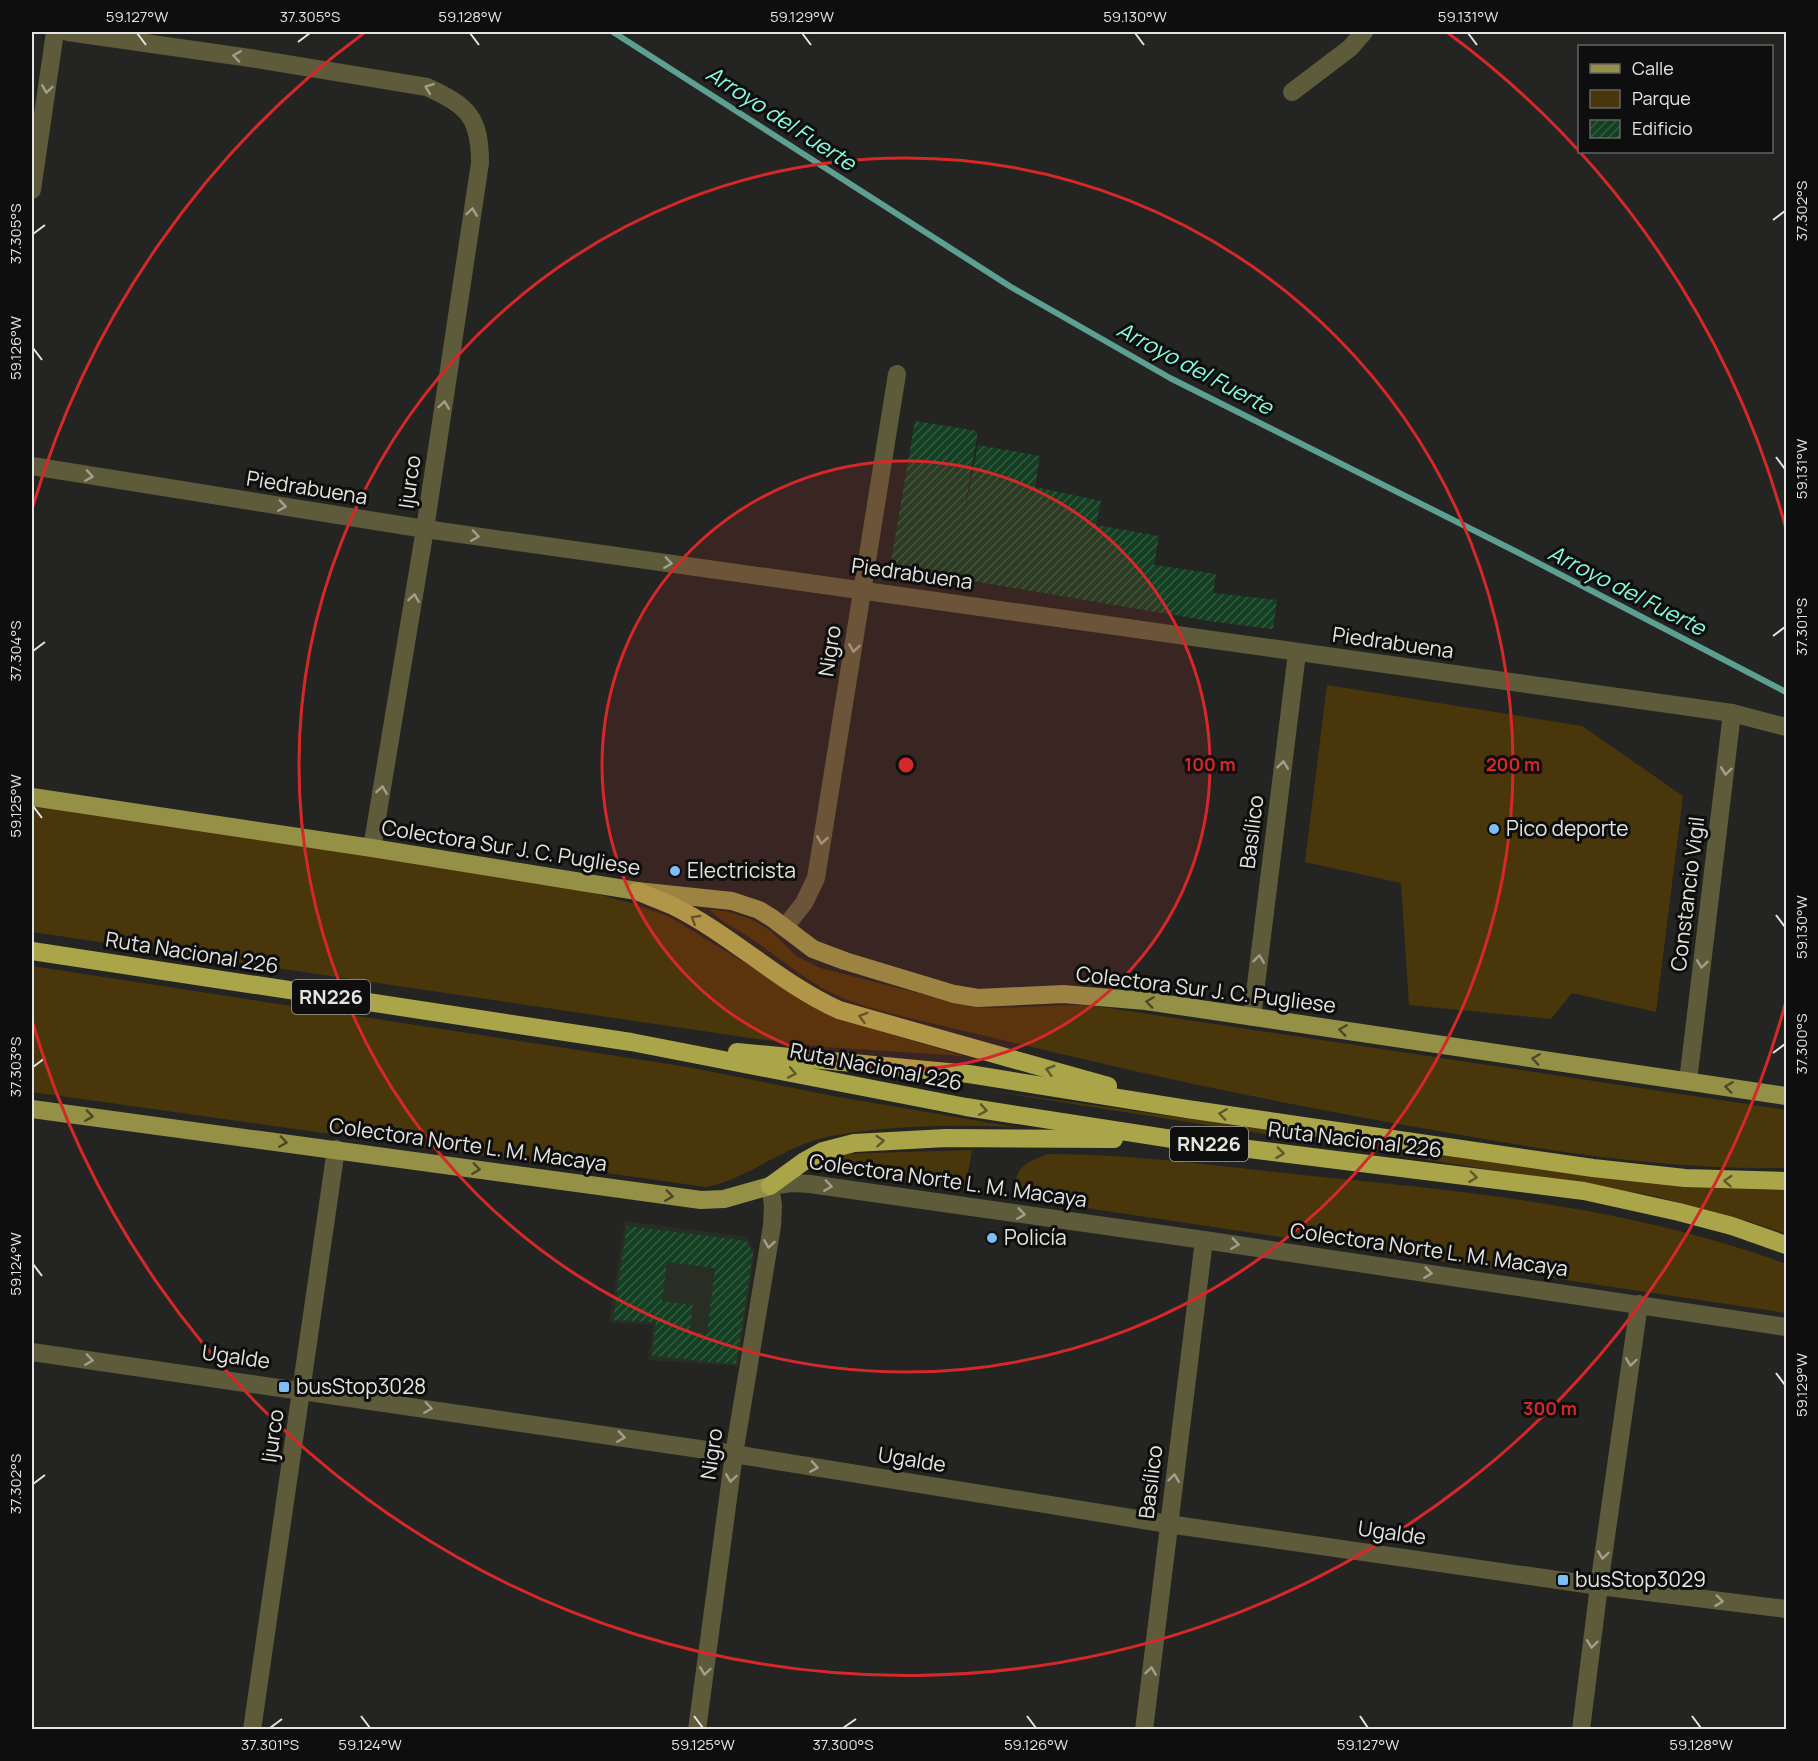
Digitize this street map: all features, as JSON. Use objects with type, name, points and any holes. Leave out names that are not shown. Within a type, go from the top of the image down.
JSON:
[{"type":"highway","points":[[637,891],[691,916],[804,993],[839,1010],[1187,1109]]},
{"type":"highway","name":"Ruta Nacional 226","points":[[32,951],[631,1042],[966,1107],[1185,1141],[1584,1191],[1679,1212],[1786,1245]]},
{"type":"highway","name":"Ruta Nacional 226","points":[[631,1042],[969,1074],[1187,1109],[1593,1168],[1685,1178],[1786,1181]]},
{"type":"highway","points":[[770,1186],[803,1161],[823,1151],[854,1143],[946,1138],[1185,1141]]},
{"type":"main road","name":"Colectora Sur J. C. Pugliese","points":[[32,797],[372,848],[637,891],[732,901],[759,910],[813,949],[828,956],[954,994],[978,998],[1088,995],[1786,1096]]},
{"type":"main road","name":"Colectora Norte L. M. Macaya","points":[[32,1109],[701,1200],[724,1199],[770,1186]]},
{"type":"street","points":[[32,190],[55,32]]},
{"type":"street","name":"Ijurco","points":[[68,32],[407,82],[444,94],[463,108],[475,123],[479,137],[480,164],[425,529],[372,848]]},
{"type":"street","points":[[1292,92],[1350,48],[1364,32]]},
{"type":"street","name":"Nigro","points":[[785,927],[804,903],[816,878],[897,374]]},
{"type":"street","name":"Piedrabuena","points":[[32,466],[425,529],[1732,713],[1786,727]]},
{"type":"street","name":"Basílico","points":[[1252,1017],[1297,653]]},
{"type":"street","name":"Constancio Vigil","points":[[1688,1081],[1732,713]]},
{"type":"street","name":"Ijurco","points":[[252,1730],[336,1149]]},
{"type":"street","name":"Colectora Norte L. M. Macaya","points":[[770,1186],[792,1183],[810,1184],[1786,1327]]},
{"type":"street","name":"Nigro","points":[[697,1730],[734,1454],[772,1226],[773,1205],[770,1186]]},
{"type":"street","name":"Basílico","points":[[1144,1730],[1204,1240]]},
{"type":"street","points":[[1581,1730],[1639,1304]]},
{"type":"street","name":"Ugalde","points":[[32,1352],[302,1389],[734,1454],[1168,1524],[1599,1586],[1786,1609]]},
{"type":"shaded area","points":[[625,1221],[747,1237],[755,1252],[738,1366],[648,1360],[653,1325],[609,1322]]},
{"type":"green space","name":"Pico deporte","points":[[1327,685],[1582,726],[1683,796],[1656,1012],[1572,993],[1551,1019],[1409,1005],[1401,883],[1305,862]]},
{"type":"green space","points":[[32,804],[578,889],[631,903],[670,917],[760,972],[883,1032],[963,1056],[824,1047],[750,1038],[32,932]]},
{"type":"green space","points":[[709,909],[751,919],[771,931],[796,956],[820,968],[973,1007],[1095,1006],[1786,1110],[1786,1168],[1655,1163],[1482,1139],[1194,1084],[881,1011],[845,999],[808,979]]},
{"type":"green space","points":[[32,966],[688,1067],[833,1096],[1014,1127],[920,1127],[830,1136],[797,1147],[733,1179],[706,1187],[32,1092]]},
{"type":"green space","points":[[972,1088],[1621,1180],[1786,1188],[1786,1234],[1748,1221],[1650,1195]]},
{"type":"green space","points":[[972,1150],[965,1190],[821,1171],[819,1164],[824,1158],[839,1154]]},
{"type":"green space","points":[[1048,1154],[1144,1158],[1207,1164],[1486,1195],[1608,1215],[1728,1244],[1786,1264],[1786,1313],[1013,1197],[1016,1179],[1022,1168]]},
{"type":"building","points":[[915,421],[978,431],[961,531],[978,445],[1040,456],[1035,487],[1101,501],[1096,525],[1159,536],[1154,565],[1216,574],[1213,593],[1277,600],[1273,629],[1209,621],[890,567]]},
{"type":"building","points":[[627,1226],[746,1241],[753,1253],[736,1364],[652,1356],[656,1322],[613,1320]],"holes":[[[667,1262],[715,1268],[707,1334],[689,1332],[693,1305],[662,1301]]]},
{"type":"waterway","name":"Arroyo del Fuerte","points":[[613,32],[1011,287],[1170,378],[1517,552],[1786,692]]},
{"type":"place","name":"Pico deporte","points":[[1494,829]]},
{"type":"place","name":"Electricista","points":[[675,871]]},
{"type":"place","name":"Policía","points":[[992,1238]]},
{"type":"place","name":"busStop3028","points":[[284,1387]]},
{"type":"place","name":"busStop3029","points":[[1563,1580]]}]
